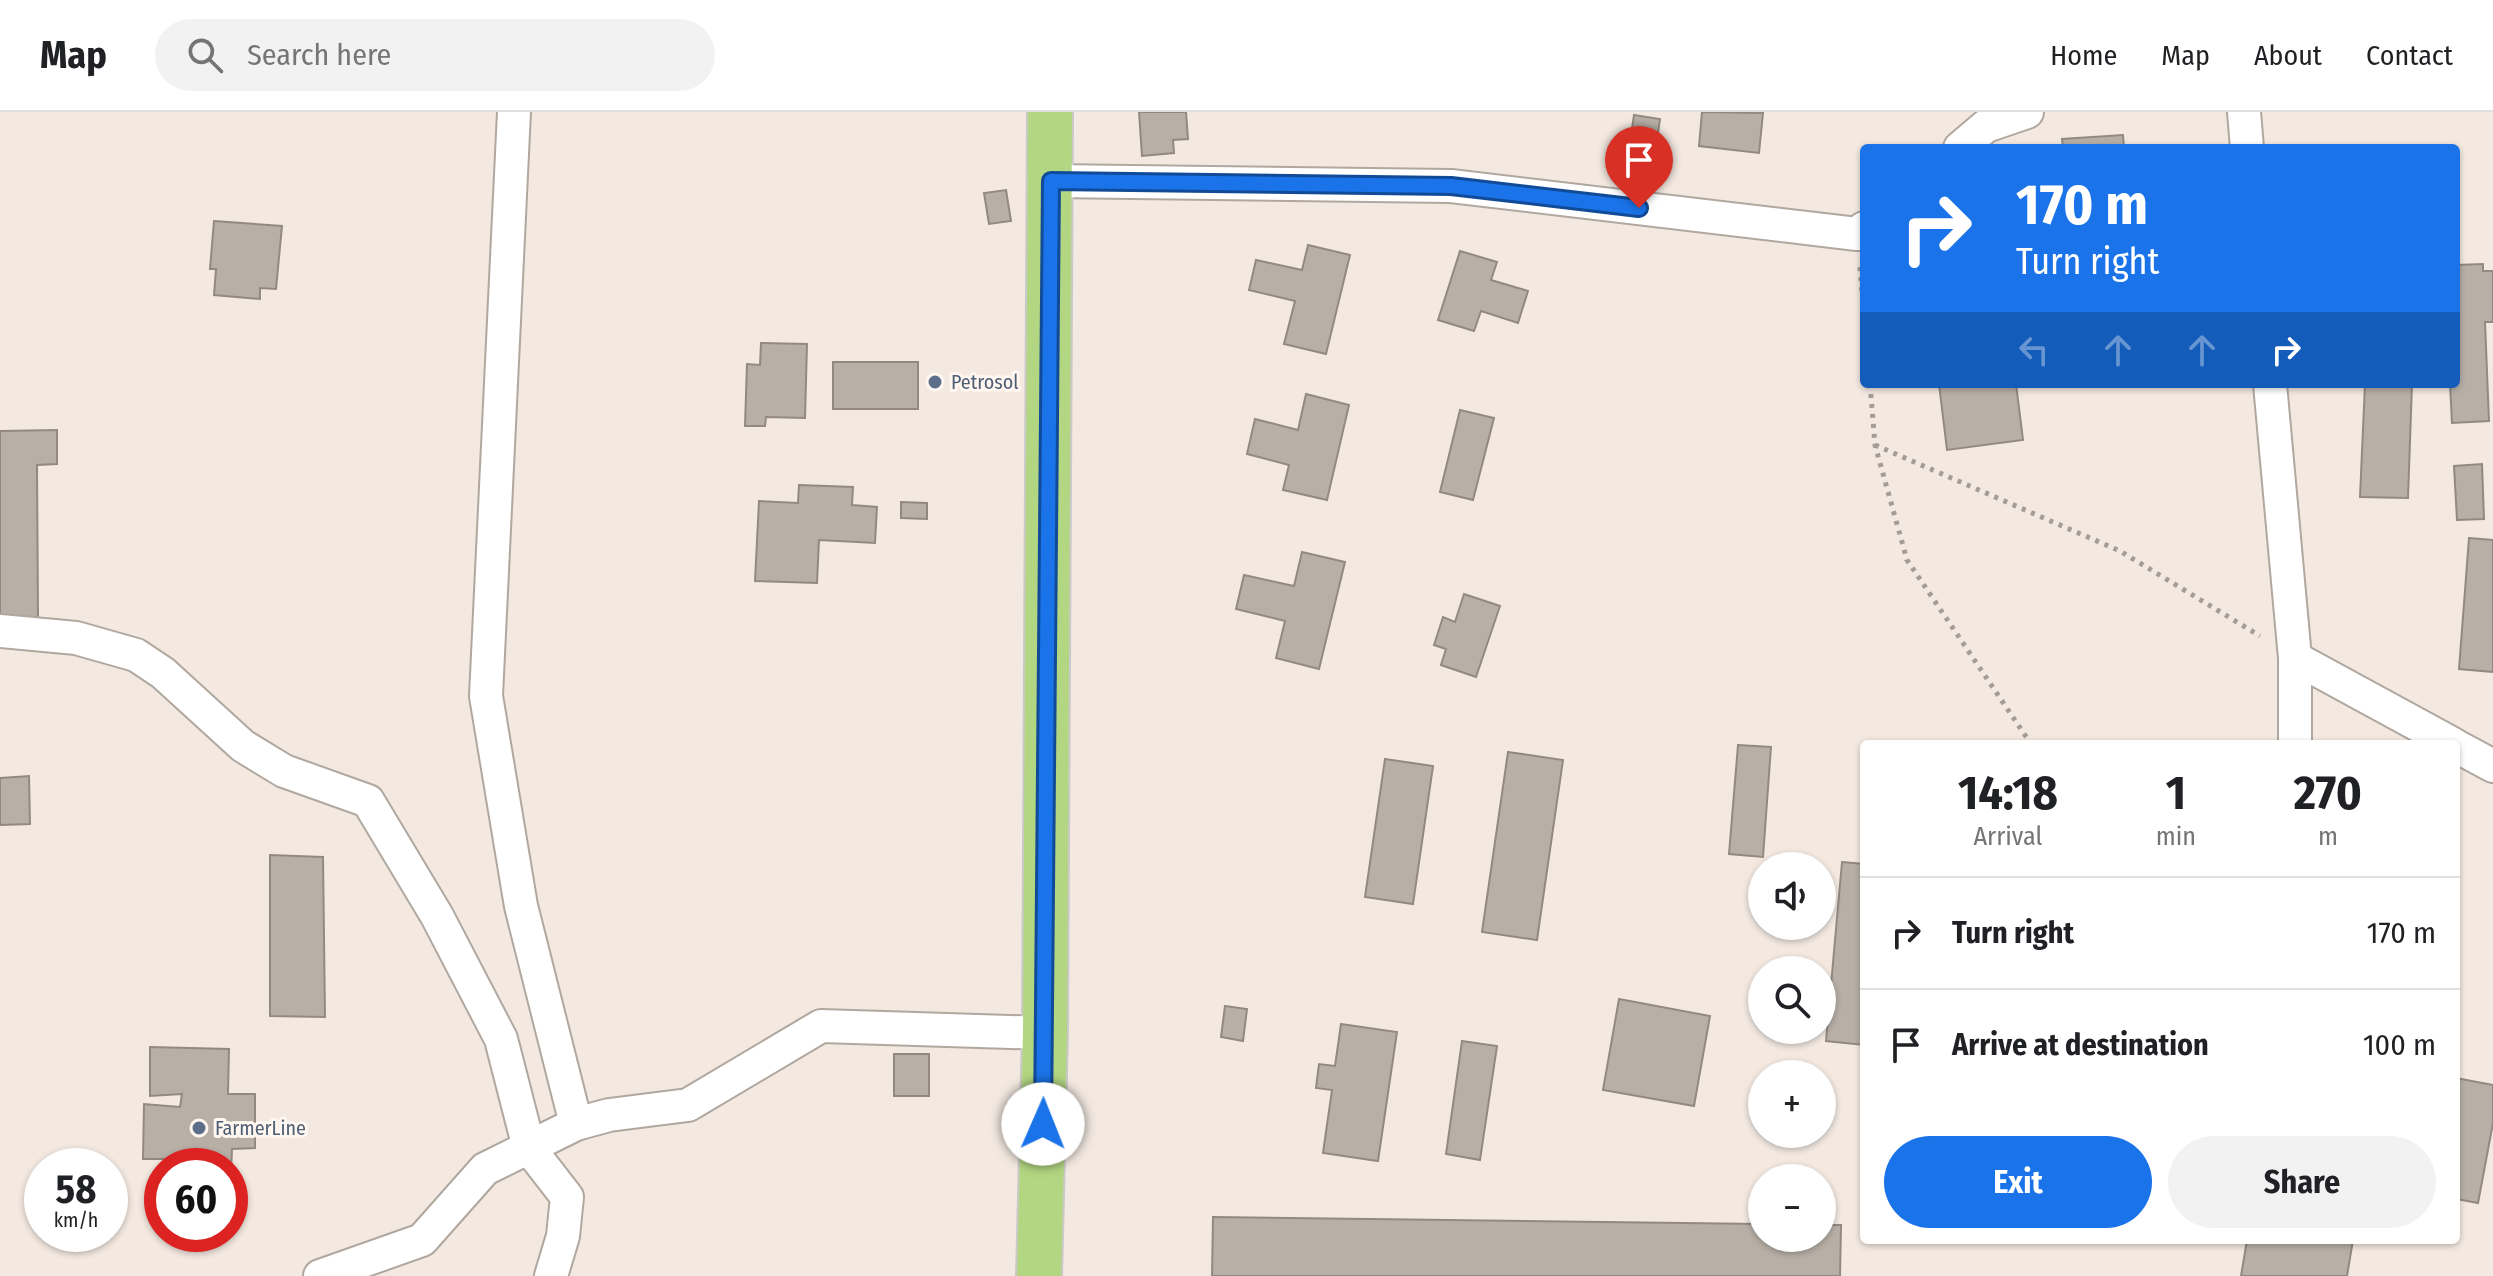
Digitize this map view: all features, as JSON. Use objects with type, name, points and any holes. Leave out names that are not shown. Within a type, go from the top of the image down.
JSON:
[{"type":"main road","points":[[1039,1276],[1045,1033],[1050,112]]},
{"type":"street","points":[[514,112],[486,696],[521,906],[576,1124]]},
{"type":"street","points":[[1965,144],[1986,126],[2027,112]]},
{"type":"street","points":[[2244,112],[2247,144]]},
{"type":"street","points":[[1051,181],[1451,186],[1860,231]]},
{"type":"street","points":[[2270,388],[2295,658],[2295,740]]},
{"type":"street","points":[[0,631],[76,638],[136,655],[163,673],[243,746],[284,771],[368,801],[437,916],[501,1039],[529,1148],[567,1197],[563,1236],[551,1276]]},
{"type":"street","points":[[2295,658],[2445,740]]},
{"type":"street","points":[[2460,748],[2493,766]]},
{"type":"street","points":[[320,1276],[422,1240],[485,1169],[576,1124],[609,1115],[688,1105],[821,1026],[1045,1033]]},
{"type":"path","points":[[1870,388],[1875,445],[1907,560],[2028,740]]},
{"type":"path","points":[[1875,445],[2120,551],[2295,658]]},
{"type":"building","points":[[1139,112],[1186,112],[1188,139],[1173,140],[1174,153],[1142,156]]},
{"type":"building","points":[[1702,112],[1763,113],[1759,153],[1699,146]]},
{"type":"building","points":[[1634,115],[1660,119],[1654,159],[1628,156]]},
{"type":"building","points":[[2123,135],[2124,144],[2063,144],[2062,139]]},
{"type":"building","points":[[1006,190],[1011,221],[989,224],[984,193]]},
{"type":"building","points":[[214,221],[282,226],[276,289],[260,288],[260,299],[214,295],[216,269],[210,269]]},
{"type":"building","points":[[1308,245],[1350,255],[1326,354],[1284,344],[1295,301],[1249,290],[1256,260],[1302,270]]},
{"type":"building","points":[[1460,251],[1497,262],[1491,280],[1528,291],[1518,323],[1481,311],[1474,331],[1438,320]]},
{"type":"building","points":[[2483,264],[2483,271],[2493,271],[2493,322],[2485,322],[2489,421],[2452,423],[2450,388],[2460,388],[2460,265]]},
{"type":"building","points":[[761,343],[807,344],[805,418],[766,417],[765,426],[745,426],[747,364],[760,365]]},
{"type":"building","points":[[833,362],[918,362],[918,409],[833,409]]},
{"type":"building","points":[[1939,388],[2016,388],[2023,440],[1947,450]]},
{"type":"building","points":[[2365,388],[2412,388],[2408,498],[2360,497]]},
{"type":"building","points":[[1306,394],[1349,405],[1327,500],[1283,490],[1289,465],[1247,454],[1255,419],[1298,430]]},
{"type":"building","points":[[1460,410],[1494,418],[1473,500],[1440,492]]},
{"type":"building","points":[[57,430],[57,464],[37,465],[38,617],[0,618],[0,431]]},
{"type":"building","points":[[2482,464],[2484,519],[2457,520],[2454,466]]},
{"type":"building","points":[[799,485],[853,487],[852,505],[877,507],[875,543],[819,540],[817,583],[755,581],[759,501],[798,503]]},
{"type":"building","points":[[901,502],[927,503],[927,519],[901,518]]},
{"type":"building","points":[[2469,538],[2493,540],[2493,672],[2459,669]]},
{"type":"building","points":[[1302,552],[1345,562],[1319,669],[1276,658],[1285,621],[1236,609],[1244,575],[1294,586]]},
{"type":"building","points":[[1464,594],[1500,606],[1476,677],[1441,665],[1446,649],[1434,645],[1443,617],[1455,622]]},
{"type":"building","points":[[1738,745],[1771,747],[1763,852],[1748,852],[1748,856],[1729,854]]},
{"type":"building","points":[[1508,752],[1563,760],[1537,940],[1482,932]]},
{"type":"building","points":[[1385,759],[1433,766],[1413,904],[1365,897]]},
{"type":"building","points":[[29,776],[30,824],[0,825],[0,778]]},
{"type":"building","points":[[270,855],[323,857],[325,1017],[270,1016]]},
{"type":"building","points":[[1842,862],[1860,864],[1860,1045],[1836,1042],[1836,956],[1834,956]]},
{"type":"building","points":[[1619,999],[1710,1016],[1694,1106],[1603,1090]]},
{"type":"building","points":[[1225,1006],[1247,1009],[1243,1041],[1221,1037]]},
{"type":"building","points":[[1341,1024],[1397,1032],[1378,1161],[1323,1153],[1332,1090],[1316,1088],[1319,1064],[1335,1066]]},
{"type":"building","points":[[1462,1041],[1497,1046],[1480,1160],[1446,1154]]},
{"type":"building","name":"FarmerLine","points":[[150,1047],[229,1049],[228,1094],[255,1094],[255,1148],[144,1148],[143,1159],[144,1104],[180,1107],[182,1094],[150,1096]]},
{"type":"building","points":[[894,1054],[929,1054],[929,1096],[894,1096]]},
{"type":"building","points":[[2460,1079],[2493,1085],[2493,1123],[2478,1203],[2460,1200]]},
{"type":"building","points":[[1213,1217],[1748,1224],[1748,1252],[1836,1252],[1836,1225],[1841,1225],[1840,1276],[1212,1276]]},
{"type":"building","points":[[2246,1244],[2352,1244],[2347,1276],[2241,1276]]},
{"type":"place","name":"Petrosol","points":[[935,382]]},
{"type":"place","name":"FarmerLine","points":[[199,1128]]},
{"type":"route","points":[[1043,1124],[1051,181],[1451,186],[1639,208]]}]
